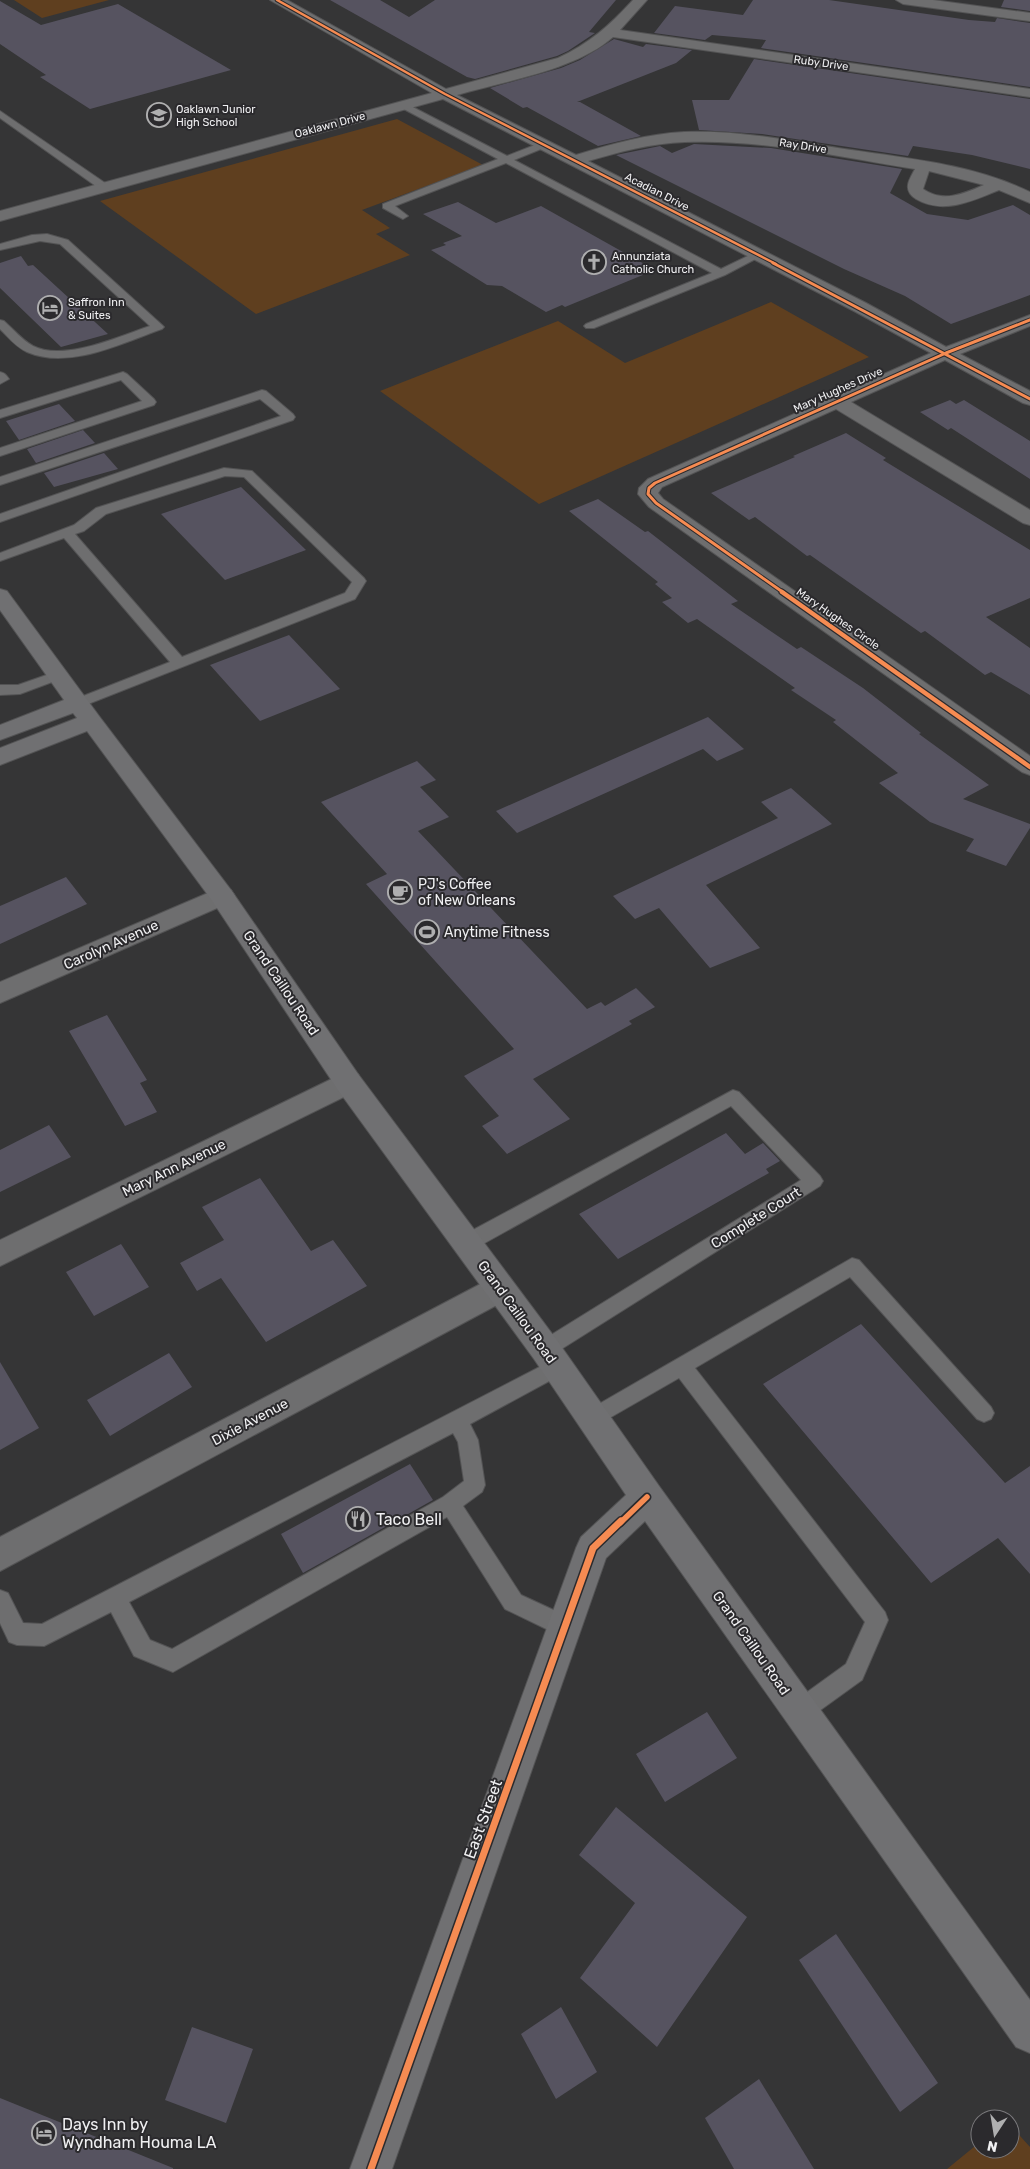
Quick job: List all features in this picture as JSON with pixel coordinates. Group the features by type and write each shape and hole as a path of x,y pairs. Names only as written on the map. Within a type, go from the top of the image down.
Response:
{"main road":[{"name":"Grand Caillou Road","path":"3,606 58,675 222,896 348,1082 551,1358 648,1498 1030,2033"},
{"path":"0,733 85,712"},
{"path":"0,757 85,712"},
{"name":"East Street","path":"371,2169 593,1548 648,1498"}],"street":[{"name":"Acadian Drive","path":"277,0 444,94 758,255 1030,399"},
{"name":"Oaklawn Drive","path":"0,216 563,61 592,48 612,33 640,0"},
{"path":"903,0 1030,17"},
{"name":"Ruby Drive","path":"612,33 1030,93"},
{"name":"Ray Drive","path":"573,161 618,147 651,140 714,136 764,139 970,174 1030,198"},
{"path":"925,165 914,187 915,191 925,199 949,201 960,199 999,184"},
{"name":"Mary Hughes Drive","path":"656,483 946,353 1030,320"},
{"path":"837,402 1030,519"},
{"name":"Mary Hughes Circle","path":"656,483 649,488 648,494 656,503 1030,767"},
{"name":"Carolyn Avenue","path":"0,993 222,896"},
{"name":"Mary Ann Avenue","path":"0,1254 348,1082"},
{"name":"Dixie Avenue","path":"0,1554 499,1289"}],"lane":[{"path":"403,105 721,273"},
{"path":"0,114 104,187"},
{"path":"403,216 387,206 543,145"},
{"path":"0,247 39,236 53,237 64,242 158,327 68,355 51,355 30,350 0,323"},
{"path":"590,326 721,273 758,255"},
{"path":"0,375 3,379 0,380"},
{"path":"0,414 123,376 150,402 0,452"},
{"path":"0,481 262,394 289,417 0,518"},
{"path":"0,557 79,528 101,511 224,472 248,474 358,581 350,596 179,663 85,712"},
{"path":"67,532 179,663"},
{"path":"1,692 20,689 58,675"},
{"name":"Complete Court","path":"467,1243 733,1097 814,1181 551,1358"},
{"path":"592,1418 852,1266 984,1413"},
{"path":"0,1600 17,1634 44,1635 457,1421 551,1358"},
{"path":"681,1365 876,1620 854,1672 800,1711"},
{"path":"115,1598 142,1648 173,1661 450,1504 475,1484 468,1440 457,1421"},
{"path":"450,1504 513,1602 565,1627"}],"shaded area":[{"path":"14,0 109,0 42,18"},
{"path":"397,119 483,165 362,210 390,228 376,234 410,255 256,314 100,201"},
{"path":"771,302 869,357 539,504 380,391 558,321 625,363"},
{"path":"1020,2136 1030,2147 1030,2169 947,2169 970,2150 970,2159 1020,2159"}],"building":[{"path":"330,0 380,0 409,17 435,0 616,0 589,32 595,33 568,51 557,56 475,79 467,77"},
{"path":"753,0 829,0 969,20 995,22 997,18 1030,23 1030,87 761,48 766,40 712,35 705,40 654,33 675,6 743,15"},
{"path":"1004,0 1030,0 1030,11 1001,7"},
{"path":"0,1 41,25 118,4 231,70 90,109 40,77 46,75 0,44"},
{"path":"614,39 643,47 646,44 692,50 676,63 577,102 641,136 598,146 527,107 523,108 490,88 561,68 580,60"},
{"path":"754,59 1030,99 1030,169 972,155 913,146 908,156 762,134 699,130 692,100 729,100"},
{"path":"694,144 771,148 902,169 890,193 927,214 968,220 1013,205 1030,215 1030,295 951,324 905,296 844,269 616,155 660,146 672,153"},
{"name":"Annunziata Catholic Church","path":"458,202 496,223 541,206 655,270 565,307 562,305 546,312 502,286 487,285 431,250 446,245 443,243 462,236 423,214"},
{"name":"Saffron Inn & Suites","path":"21,256 28,266 33,265 108,334 61,347 0,288 0,263"},
{"path":"950,400 956,404 964,400 1030,441 1030,479 951,428 948,430 920,412"},
{"path":"59,404 75,421 19,440 6,421"},
{"path":"83,430 95,443 36,463 27,449"},
{"path":"846,433 886,458 883,460 1030,550 1030,598 986,617 1030,648 1030,695 991,672 985,675 925,631 921,633 810,555 807,556 755,517 749,520 711,493"},
{"path":"104,453 118,469 54,487 44,473"},
{"path":"241,487 306,550 225,580 161,514"},
{"path":"598,499 645,532 648,531 738,601 731,604 797,649 801,647 863,688 921,733 919,734 989,785 963,799 1030,824 1030,828 1006,866 966,851 974,839 930,822 879,783 898,773 833,722 836,720 791,690 795,688 697,619 688,623 662,602 672,598 655,584 658,582 569,511"},
{"path":"289,635 340,689 260,721 210,665"},
{"path":"708,717 744,749 717,761 703,749 517,833 496,811"},
{"path":"417,761 436,780 420,787 449,817 418,831 587,1009 601,1002 605,1006 636,988 655,1007 629,1021 632,1024 533,1079 570,1119 507,1154 482,1126 499,1116 464,1076 514,1049 366,884 387,874 321,802"},
{"path":"791,788 832,824 706,885 760,948 710,968 659,908 635,919 613,896 778,818 761,802"},
{"path":"66,877 87,904 0,944 0,906"},
{"path":"107,1015 147,1080 140,1083 157,1112 125,1126 69,1031"},
{"path":"49,1125 71,1157 0,1192 0,1150"},
{"path":"726,1133 745,1154 763,1143 780,1161 766,1169 769,1173 618,1259 579,1214"},
{"path":"260,1178 311,1251 333,1240 367,1286 266,1342 221,1278 197,1291 180,1263 224,1240 202,1207"},
{"path":"121,1244 149,1287 94,1316 66,1272"},
{"path":"861,1324 1005,1483 1030,1466 1030,1574 998,1538 931,1583 763,1384"},
{"path":"169,1353 192,1387 110,1436 87,1400"},
{"path":"0,1362 39,1428 0,1450"},
{"name":"Taco Bell","path":"410,1464 433,1500 303,1573 281,1534"},
{"path":"707,1712 737,1758 665,1802 636,1754"},
{"path":"616,1807 747,1917 657,2047 580,1978 635,1903 579,1855"},
{"path":"836,1934 938,2083 900,2112 799,1960"},
{"path":"561,2007 597,2072 556,2099 521,2034"},
{"path":"192,2027 253,2049 226,2123 165,2100"},
{"path":"759,2079 814,2169 734,2169 705,2118"},
{"name":"Days Inn by Wyndham Houma LA","path":"0,2098 173,2168 173,2169 0,2169"}],"cycle path":[{"path":"277,0 445,94 860,307 1030,399"},
{"path":"1030,320 946,353 655,483 649,488 648,494 656,503 1030,767"},
{"path":"371,2169 593,1548 647,1497"}],"place":[{"name":"Oaklawn Junior High School","path":"159,115"},
{"name":"Annunziata Catholic Church","path":"594,262"},
{"name":"Saffron Inn & Suites","path":"50,308"},
{"name":"PJ's Coffee of New Orleans","path":"400,892"},
{"name":"Anytime Fitness","path":"427,932"},
{"name":"Taco Bell","path":"358,1519"},
{"name":"Days Inn by Wyndham Houma LA","path":"44,2133"}]}
